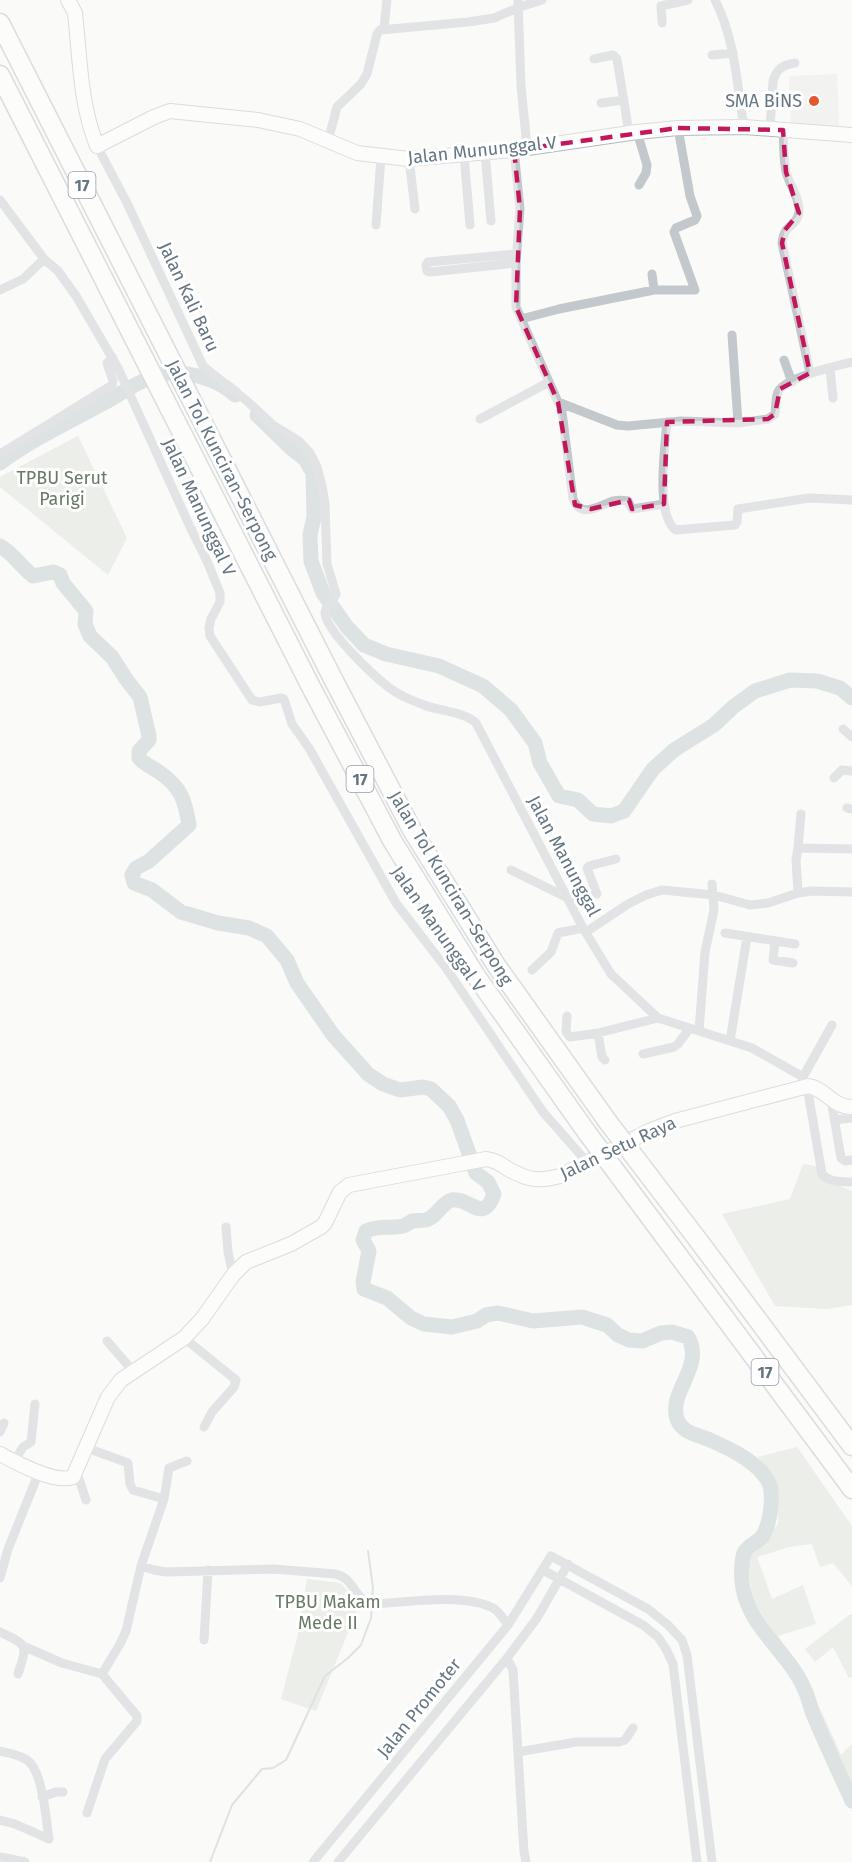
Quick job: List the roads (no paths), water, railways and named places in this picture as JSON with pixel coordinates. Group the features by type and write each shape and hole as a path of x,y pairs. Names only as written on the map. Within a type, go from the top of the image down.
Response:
{"highway":[{"name":"Jalan Tol Kunciran–Serpong","path":"0,23 412,830 496,965 608,1122 852,1446"},
{"name":"Jalan Tol Kunciran–Serpong","path":"0,75 310,685 393,842 476,976 588,1134 852,1489"}],"street":[{"path":"68,0 75,13 84,103 89,126 97,146"},
{"path":"384,28 387,0"},
{"path":"328,141 338,108 367,74 380,30 438,26 494,18 519,3 542,0"},
{"path":"662,23 661,6 688,0"},
{"path":"715,0 733,53 744,128"},
{"path":"519,3 522,86 516,307 554,397 561,404 617,425 667,422 738,423 772,417 780,389 810,373 852,362"},
{"path":"712,56 733,53"},
{"path":"594,59 616,56 633,132 647,165 646,173 639,185"},
{"path":"795,63 783,65 773,81 776,129 799,213 795,221 785,230 782,243 810,373"},
{"path":"601,103 624,100"},
{"name":"Jalan Mununggal V","path":"97,146 170,111 258,120 300,129 357,153 409,159 520,149 633,132 678,128 776,129 852,135"},
{"path":"521,319 654,290 695,290 674,232 676,228 695,220 697,216 690,196 678,128"},
{"name":"Jalan Kali Baru","path":"97,146 127,203 203,366 248,401 273,425 299,441 310,453 317,467 325,504 327,564 336,589 335,598 326,607"},
{"path":"485,152 490,221"},
{"path":"464,154 470,225"},
{"path":"376,225 381,156"},
{"path":"409,159 415,209"},
{"name":"Jalan Manunggal V","path":"0,200 44,259 58,271 76,296 118,368 220,593 220,602 209,628 214,644 252,700 260,702 284,699 292,724 309,748 396,903 446,968 543,1112 587,1162"},
{"path":"0,290 23,279 44,259"},
{"path":"516,259 430,272 427,271 426,265 428,262 516,259"},
{"path":"651,274 654,290"},
{"path":"732,335 738,423"},
{"path":"0,454 112,385 113,381 107,363 113,358"},
{"path":"784,360 792,382"},
{"path":"830,369 833,398"},
{"path":"480,419 549,382"},
{"path":"561,404 573,499 579,508 602,507 615,500 628,501 632,509 664,504"},
{"path":"667,422 664,504 671,527 681,531 735,525 738,509 809,498 852,500"},
{"name":"Jalan Manunggal","path":"326,607 326,617 341,641 387,687 427,706 468,718 476,723 585,930 611,974 658,1018 752,1048 805,1082"},
{"path":"843,729 852,737"},
{"path":"834,778 842,770 852,771"},
{"path":"798,893 796,860 801,814"},
{"path":"798,848 852,849"},
{"path":"511,870 569,898 597,894 587,870 588,867 616,860"},
{"path":"643,1054 674,1047 694,1030 705,952 714,910 712,884"},
{"path":"532,970 551,952 558,933 585,930 628,903 662,890 714,896 750,905 768,903 811,891 852,892"},
{"path":"725,933 795,944"},
{"path":"730,1041 747,936"},
{"path":"775,941 773,960 793,963"},
{"path":"567,1016 566,1032 569,1036 598,1033 658,1018"},
{"path":"832,1025 805,1082 823,1177 835,1181 852,1182"},
{"path":"598,1033 604,1060"},
{"path":"805,1082 841,1106 852,1107"},
{"name":"Jalan Setu Raya","path":"233,1275 253,1258 291,1244 317,1231 325,1223 340,1192 349,1185 486,1159 498,1162 521,1176 545,1180 560,1176 651,1130 805,1082"},
{"path":"831,1100 841,1158 844,1161 852,1160"},
{"path":"834,1120 852,1118"},
{"path":"0,1454 39,1472 66,1479 72,1478 108,1397 121,1380 184,1338 202,1319 233,1275 226,1227"},
{"path":"184,1338 236,1380 234,1387 212,1412 204,1427"},
{"path":"107,1341 133,1371"},
{"path":"14,1462 22,1447 32,1442 35,1404"},
{"path":"87,1448 128,1463 130,1486 133,1490 164,1499"},
{"path":"102,1674 126,1631 141,1566 164,1499 169,1468 187,1461"},
{"path":"0,1578 8,1549 39,1472"},
{"path":"76,1473 86,1500"},
{"name":"Jalan Promoter","path":"313,1862 508,1625 551,1556 648,1610 668,1624 682,1640 687,1655 712,1862"},
{"name":"Jalan Promoter","path":"338,1862 507,1658 537,1618 567,1564"},
{"path":"141,1566 166,1572 273,1569 343,1576 359,1597 373,1603 474,1601 495,1609 508,1625"},
{"path":"204,1640 208,1570"},
{"path":"541,1573 643,1625 658,1636 666,1649 673,1665 698,1862"},
{"path":"0,1632 18,1640 23,1646 25,1652 18,1674"},
{"path":"23,1646 62,1663 102,1674 138,1718 105,1759 87,1813"},
{"path":"507,1658 513,1670 526,1862"},
{"path":"518,1752 576,1742 619,1742 625,1740 633,1728"},
{"path":"0,1751 28,1761 39,1779 49,1839 0,1820"},
{"path":"42,1797 63,1792"},
{"path":"0,1857 25,1862"}],"waterway":[{"path":"0,463 38,438 136,384 162,374 196,376 213,381 235,395"},
{"path":"257,415 305,459 313,473 314,517 310,535 311,561 323,593 347,627 364,645 386,654 439,666 483,686 511,710 535,743 540,763 559,796 578,800 593,814 611,816 624,811 653,769 674,750 714,725 755,691 790,680 817,681 840,688 852,698"},
{"path":"0,546 33,576 53,572 60,575 63,583 86,611 85,624 90,636 112,657 140,697 149,740 139,751 139,758 172,783 184,801 189,825 149,861 136,868 132,875 134,883 152,890 181,912 218,923 249,928 267,936 287,960 297,983 333,1035 368,1074 383,1084 400,1090 423,1087 431,1089 449,1106 457,1120 476,1173 488,1182 494,1194 485,1208 476,1208 465,1202 452,1200 426,1220 366,1231 363,1240 369,1251 363,1282 364,1289 387,1298 411,1318 424,1324 452,1327 498,1313 533,1321 582,1317 607,1325 618,1335 629,1340 642,1341 661,1333 672,1332 688,1337 692,1348 692,1359 677,1399 677,1419 687,1431 742,1456 757,1467 768,1481 771,1494 769,1519 761,1538 749,1546 744,1553 743,1589 754,1616 789,1663 804,1688 813,1714 852,1801"},
{"path":"368,1551 373,1588 372,1601"},
{"path":"210,1862 232,1805 262,1769 273,1768 286,1760 325,1676 361,1645 371,1618 372,1606"}],"place":[{"name":"SMA BiNS","path":"814,101"}],"park label":[{"name":"TPBU Serut Parigi","path":"62,488"},
{"name":"TPBU Makam Mede II","path":"328,1612"}]}
